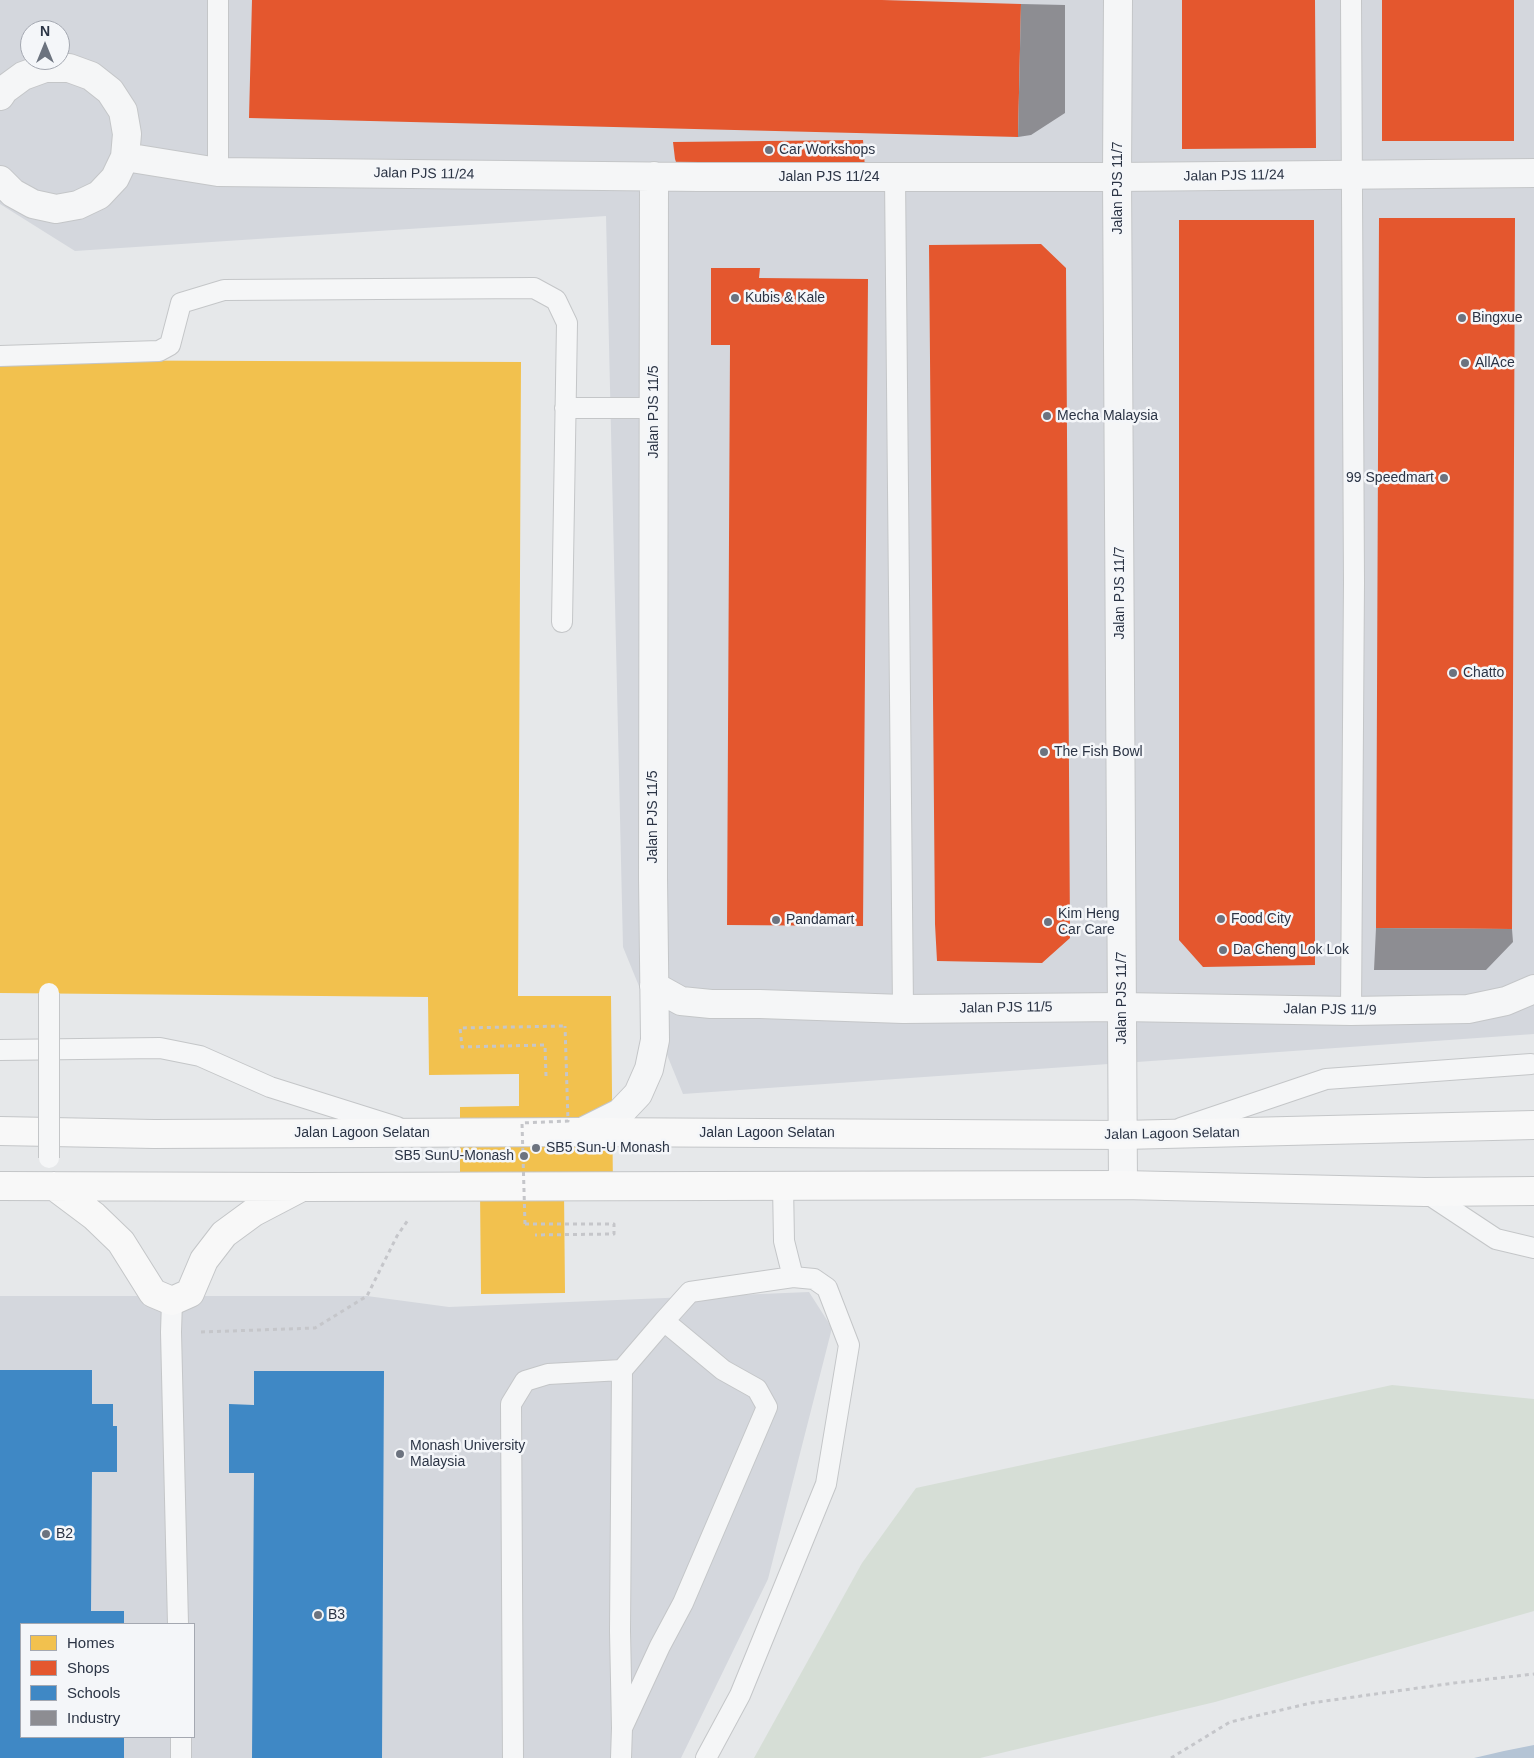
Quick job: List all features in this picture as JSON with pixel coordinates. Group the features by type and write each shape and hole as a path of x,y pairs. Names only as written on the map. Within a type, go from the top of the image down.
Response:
{"main road":[{"name":"Jalan Lagoon Selatan","path":"0,1131 154,1134 582,1132 1123,1135 1534,1125"},
{"path":"0,1186 1124,1185 1425,1192 1534,1191"},
{"path":"54,1186 94,1216 121,1242 153,1293 172,1301 190,1293 204,1260 224,1234 254,1212 302,1187"}],"street":[{"name":"Jalan PJS 11/7","path":"1118,0 1117,178 1124,1185"},
{"path":"0,96 4,90 23,76 45,68 69,68 91,76 110,91 122,111 128,134 125,157 115,178 99,194 78,205 56,209 33,204 13,193 0,180"},
{"name":"Jalan PJS 11/24","path":"125,157 218,172 1117,178 1534,174"},
{"name":"Jalan PJS 11/5","path":"654,176 654,986 681,1000 711,1004 903,1009 1122,1007"},
{"path":"582,1132 620,1113 638,1094 649,1070 655,1040 654,986"},
{"name":"Jalan PJS 11/9","path":"1122,1007 1351,1011 1468,1009 1506,1000 1534,989"}],"lane":[{"path":"218,0 218,172"},
{"path":"1351,0 1354,582 1351,1011"},
{"path":"895,177 903,1009"},
{"path":"0,356 159,351 170,345 181,302 224,290 534,288 556,300 567,323 562,622"},
{"path":"565,408 654,408"},
{"path":"49,993 49,1158"},
{"path":"0,1050 160,1048 200,1056 270,1086 413,1132"},
{"path":"1163,1134 1326,1079 1531,1064"},
{"path":"783,1185 784,1241 793,1278"},
{"path":"1425,1192 1496,1239 1534,1248"},
{"path":"621,1758 622,1370 690,1292 793,1278 814,1279 827,1288 849,1345 826,1484 740,1695 706,1758"},
{"path":"172,1301 171,1332 178,1623"},
{"path":"622,1728 682,1603 766,1408 757,1388 723,1370 664,1321"},
{"path":"513,1758 511,1404 525,1381 548,1374 622,1370"},
{"path":"181,1738 181,1758"}],"path":[{"path":"535,1235 614,1234 614,1224 525,1224 522,1122 568,1121 565,1026 460,1028 462,1048 544,1045 546,1076"},
{"path":"171,1332 314,1328 367,1296 397,1236 408,1220 416,1217"},
{"path":"1171,1758 1230,1722 1293,1707 1454,1683 1534,1674"}],"shaded area":[{"path":"0,0 1534,0 1534,1034 683,1094 623,947 606,216 75,251 0,204"},
{"name":"Monash University Malaysia","path":"809,1292 832,1328 768,1579 681,1758 0,1758 0,1296 367,1296 449,1307"},
{"path":"1392,1385 1534,1399 1534,1611 1215,1702 980,1758 754,1758 862,1563 916,1488"}],"water":[{"path":"1534,1745 1534,1758 1474,1758 1504,1751"}],"building: Homes":[{"path":"0,360 521,362 518,996 611,996 613,1191 564,1191 565,1293 481,1294 480,1190 460,1190 460,1107 519,1106 519,1074 429,1075 428,997 0,993"}],"building: Shops":[{"path":"252,0 882,0 1021,4 1018,137 249,118"},
{"path":"1182,0 1315,0 1316,148 1182,149"},
{"path":"1382,0 1514,0 1514,141 1382,141"},
{"name":"Car Workshops","path":"863,140 865,168 679,171 673,142"},
{"path":"1379,218 1515,218 1512,929 1376,928"},
{"path":"1179,220 1314,220 1315,965 1203,967 1179,940"},
{"path":"1041,244 1066,268 1070,938 1042,963 937,961 935,924 929,245"},
{"path":"711,268 760,268 759,278 868,279 863,926 727,925 730,345 711,345"}],"building: Schools":[{"name":"B2","path":"0,1370 92,1370 92,1404 113,1404 113,1426 117,1426 117,1472 92,1472 91,1611 124,1611 124,1623 20,1623 20,1738 124,1738 124,1758 0,1758"},
{"name":"B3","path":"254,1371 384,1371 382,1758 252,1758 254,1473 229,1473 229,1404 254,1405"}],"building: Industry":[{"path":"1021,4 1065,5 1065,113 1031,135 1018,137"},
{"path":"1376,928 1512,929 1513,942 1486,970 1374,970"}],"place":[{"name":"Car Workshops","path":"769,150"},
{"name":"Kubis & Kale","path":"735,298"},
{"name":"Bingxue","path":"1462,318"},
{"name":"AllAce","path":"1465,363"},
{"name":"Mecha Malaysia","path":"1047,416"},
{"name":"99 Speedmart","path":"1444,478"},
{"name":"Chatto","path":"1453,673"},
{"name":"The Fish Bowl","path":"1044,752"},
{"name":"Food City","path":"1221,919"},
{"name":"Pandamart","path":"776,920"},
{"name":"Kim Heng Car Care","path":"1048,922"},
{"name":"Da Cheng Lok Lok","path":"1223,950"},
{"name":"SB5 Sun-U Monash","path":"536,1148"},
{"name":"SB5 SunU-Monash","path":"524,1156"},
{"name":"Monash University Malaysia","path":"400,1454"},
{"name":"B2","path":"46,1534"},
{"name":"B3","path":"318,1615"}]}
